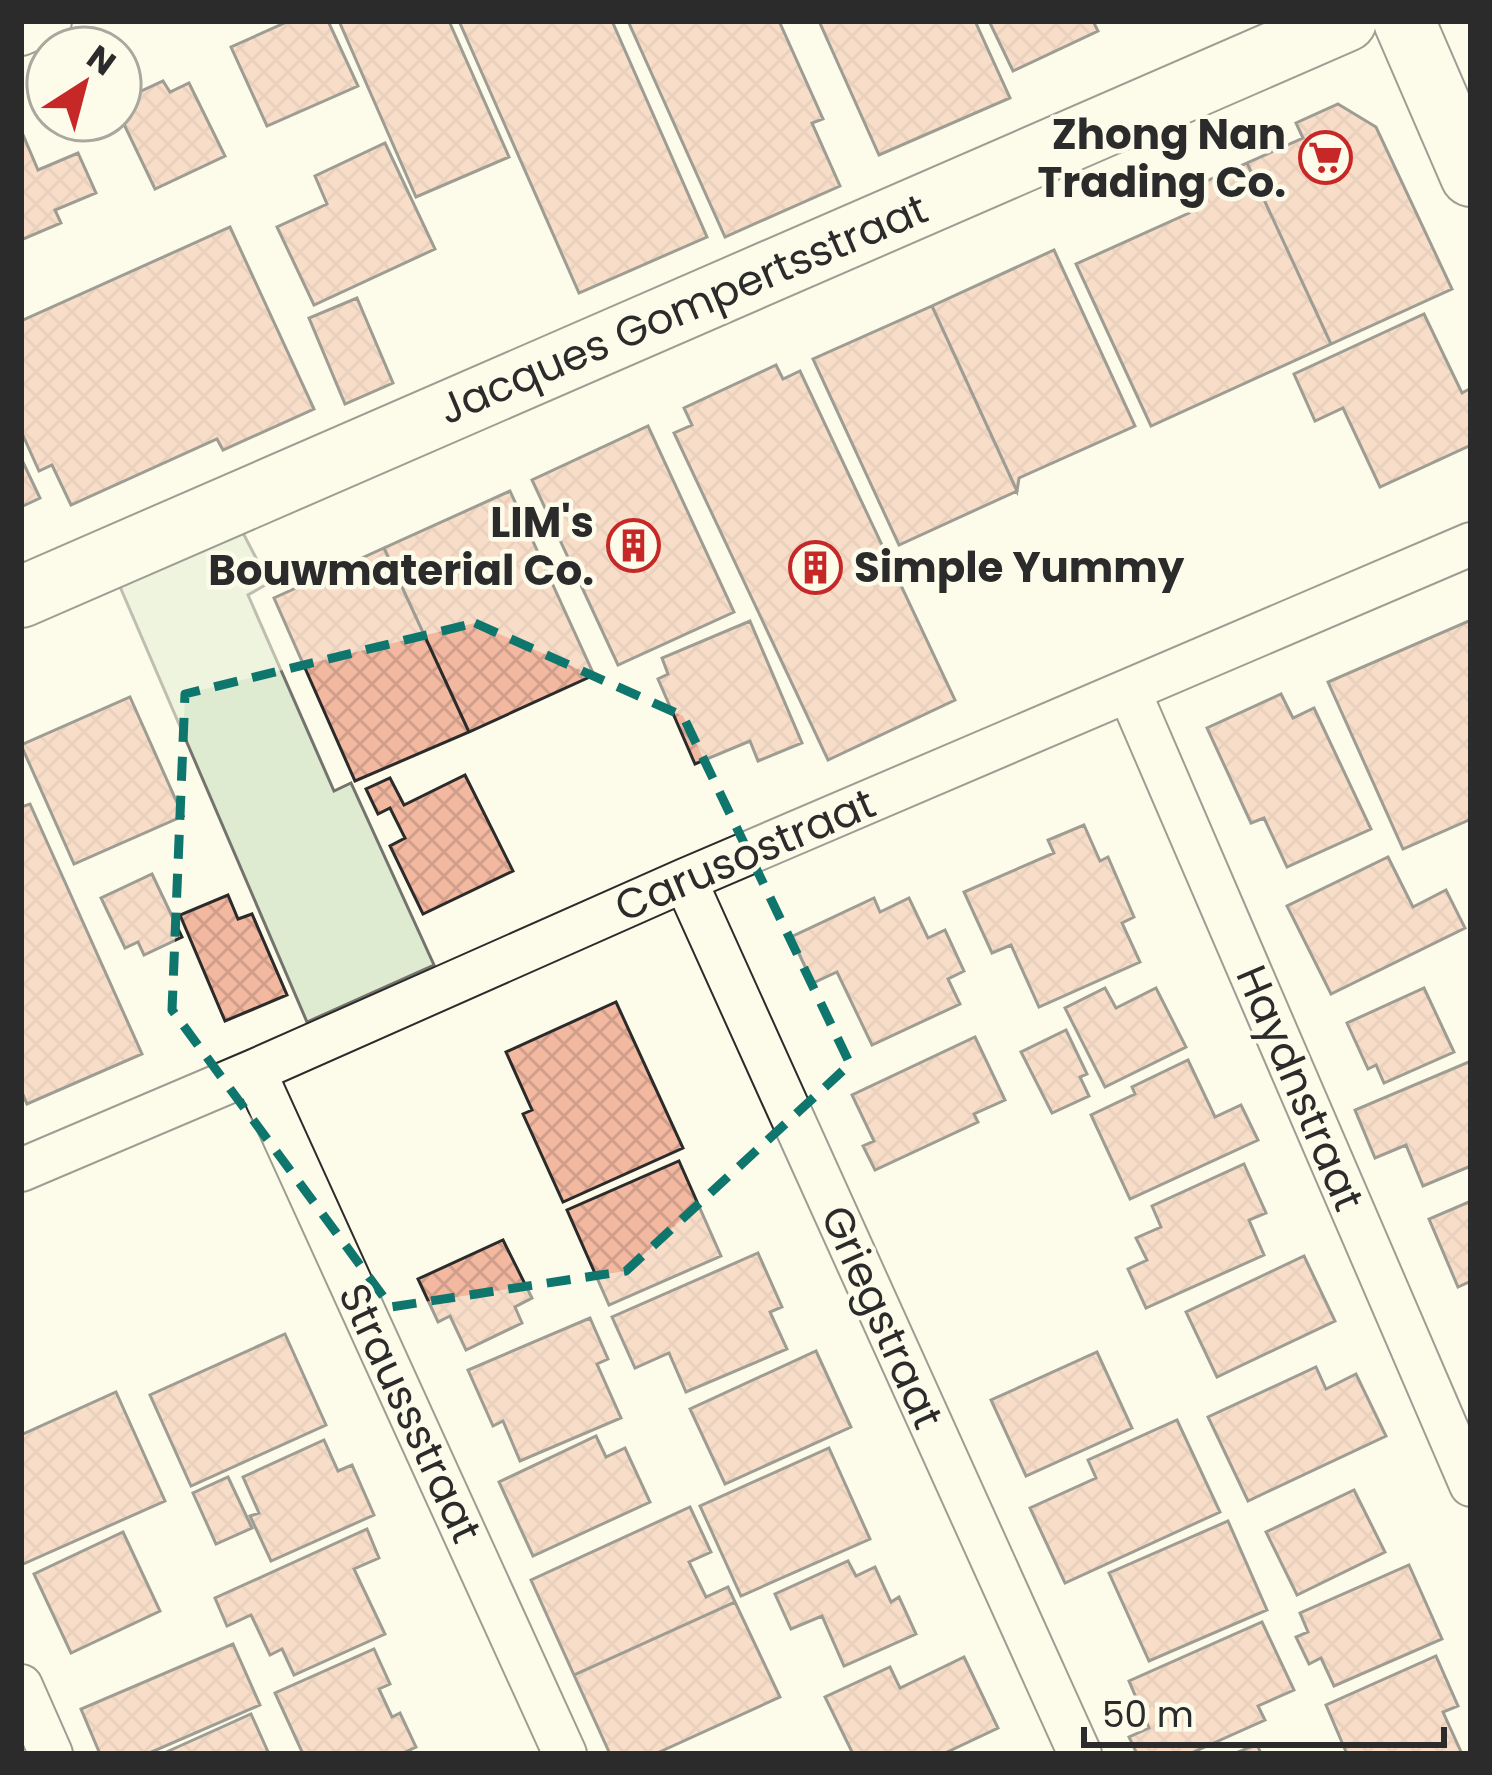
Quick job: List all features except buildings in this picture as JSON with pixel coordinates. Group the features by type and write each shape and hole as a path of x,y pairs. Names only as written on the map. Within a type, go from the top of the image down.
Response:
{"street":[{"path":"21,34 50,21"},
{"name":"Jacques Gompertsstraat","path":"21,597 1346,21"},
{"path":"1404,21 1471,176"},
{"name":"Carusostraat","path":"21,1170 1471,544"},
{"name":"Haydnstraat","path":"1129,691 1471,1485"},
{"name":"Griegstraat","path":"685,880 1080,1754"},
{"name":"Straussstraat","path":"254,1071 566,1754"},
{"path":"21,1685 52,1754"}],"highlighted area":[{"path":"475,623 683,716 850,1064 626,1271 391,1307 172,1010 185,694"}],"green space":[{"path":"241,529 269,583 248,595 334,791 351,783 434,965 307,1022 118,582"}],"place":[{"name":"Zhong Nan Trading Co.","path":"1325,158"},
{"name":"LIM's Bouwmaterial Co.","path":"633,546"},
{"name":"Simple Yummy","path":"815,567"}]}
